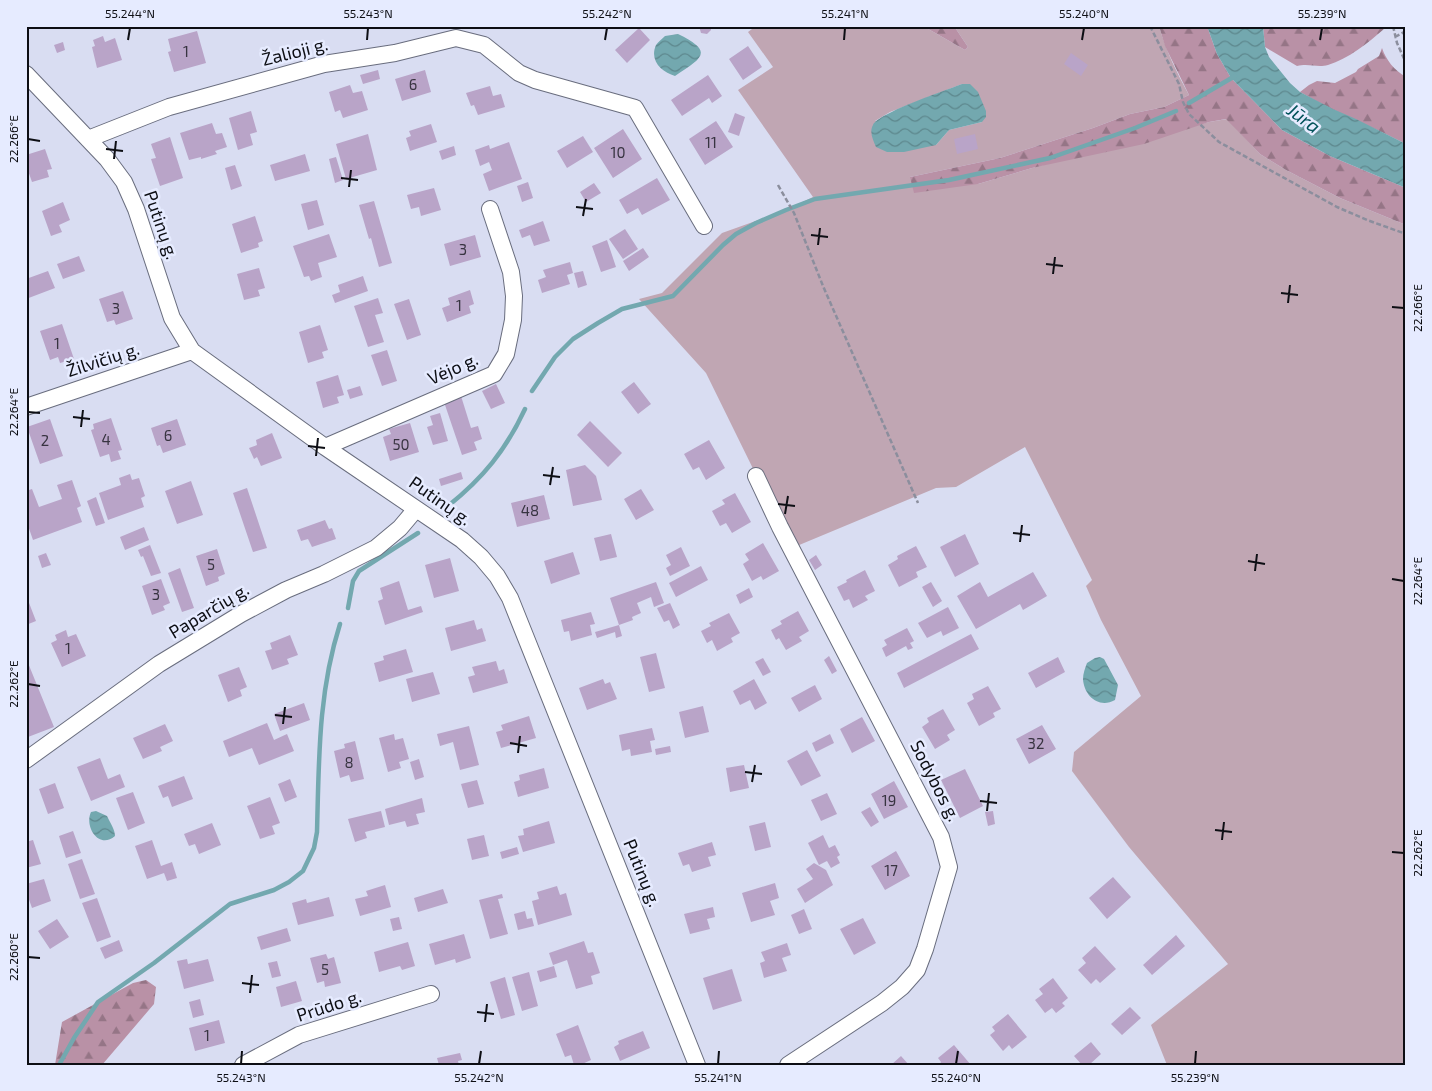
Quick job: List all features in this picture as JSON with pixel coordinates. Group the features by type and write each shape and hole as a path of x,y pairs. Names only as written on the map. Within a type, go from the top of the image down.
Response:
{"street":[{"name":"Žalioji g.","path":"88,139 169,107 287,74 324,64 395,53 456,38 484,44 519,72 535,80 635,108 704,226"},
{"name":"Putinų g.","path":"26,74 88,139 124,182 136,209 172,318 192,351 325,447 462,540 481,556 497,576 510,598 697,1065"},
{"name":"Vėjo g.","path":"325,447 494,374 506,354 513,320 514,296 511,272 490,208"},
{"name":"Žilvičių g.","path":"26,407 192,351"},
{"name":"Sodybos g.","path":"756,476 780,527 941,837 949,867 928,941 916,970 902,987 882,1003 788,1065"},
{"name":"Paparčių g.","path":"26,760 159,664 241,614 286,590 324,574 376,548 400,528 416,509"},
{"name":"Prūdo g.","path":"243,1065 299,1035 431,994"}],"path":[{"path":"1150,26 1179,84 1183,102 1189,114 1219,142 1337,207 1406,234"},
{"path":"1393,26 1395,37 1406,63"},
{"path":"1395,37 1406,31"},
{"path":"778,185 794,213 823,286 918,503"}],"shaded area":[{"path":"756,26 923,26 965,50 968,47 954,26 1159,26 1172,62 1189,95 1164,107 1130,114 1000,158 910,177 978,184 1032,168 1227,119 1260,154 1286,170 1340,198 1406,225 1406,1065 1167,1065 1151,1025 1228,964 1129,847 1072,771 1074,752 1141,696 1101,620 1086,586 1092,580 1025,447 956,487 936,488 792,548 706,373 639,299 662,293 722,233 786,210 813,197 738,90 773,67 748,32","holes":["962,84 982,122 949,130 936,145 875,121 890,112"]}],"green space":[{"path":"923,26 954,26 968,47 965,50"},
{"path":"1159,26 1207,26 1217,54 1231,78 1282,130 1330,156 1406,188 1406,225 1340,198 1286,170 1260,154 1226,119 1209,122 1144,144 1032,168 978,184 914,193 910,177 1000,158 1130,114 1164,107 1189,95 1165,46"},
{"path":"1263,26 1384,26 1384,29 1358,50 1343,59 1324,66 1297,66 1265,47"},
{"path":"1382,48 1391,64 1406,77 1406,144 1300,92 1317,81 1335,83 1356,72 1379,56"},
{"path":"146,980 156,987 154,1004 102,1065 55,1065 62,1022 133,983"}],"water":[{"name":"Jūra","path":"1207,26 1263,26 1265,47 1269,57 1290,83 1300,92 1406,144 1406,188 1330,156 1282,130 1231,78 1217,54"},
{"path":"678,34 697,46 701,55 698,60 675,76 661,69 654,56 654,51 656,45 665,36"},
{"path":"962,84 970,84 978,92 986,111 986,117 982,122 949,130 936,145 904,152 887,152 876,147 871,130 878,120 899,108"},
{"path":"1100,657 1104,659 1118,685 1115,700 1103,703 1098,702 1089,695 1083,679 1087,663"},
{"path":"96,811 107,816 113,828 115,836 109,840 99,839 91,830 89,818 91,812"}],"building":[{"path":"699,26 711,26 711,30 707,34 701,33"},
{"path":"639,28 650,40 627,63 615,50"},
{"path":"197,31 206,63 174,72 168,52 171,51 168,39"},
{"path":"103,36 105,42 115,38 122,60 97,68 92,47 95,46 93,40"},
{"path":"63,42 65,50 57,53 54,45"},
{"path":"748,46 762,67 743,80 729,59"},
{"path":"1071,53 1088,65 1081,76 1064,64"},
{"path":"378,70 380,79 363,84 360,75"},
{"path":"425,70 431,92 402,101 395,79"},
{"path":"708,75 722,96 712,103 709,98 682,116 671,100"},
{"path":"350,85 353,93 362,91 368,110 343,118 340,110 335,112 329,92"},
{"path":"490,86 493,96 501,94 505,107 478,115 474,105 471,106 466,93"},
{"path":"251,111 257,132 250,134 253,145 238,150 229,118"},
{"path":"735,113 745,117 739,136 728,132"},
{"path":"716,121 733,147 705,165 689,139"},
{"path":"212,123 216,134 222,133 227,147 215,151 217,154 201,159 201,157 189,160 180,133"},
{"path":"431,124 437,142 410,151 406,138 411,136 409,131"},
{"path":"623,129 642,159 613,178 594,148"},
{"path":"368,134 377,170 346,179 336,144"},
{"path":"975,134 978,149 957,154 954,139"},
{"path":"583,136 593,152 567,168 557,151"},
{"path":"170,137 183,178 160,186 151,159 156,158 151,144"},
{"path":"509,142 522,179 489,191 483,174 492,170 489,162 480,166 475,150 489,145 490,149"},
{"path":"454,146 456,155 442,160 439,151"},
{"path":"45,149 52,169 47,170 49,177 32,182 26,165 26,155"},
{"path":"305,154 310,171 275,181 270,165"},
{"path":"336,157 343,180 335,183 329,159"},
{"path":"235,165 242,186 231,190 225,168"},
{"path":"657,178 670,200 642,215 638,208 627,214 619,200"},
{"path":"528,182 533,198 522,202 517,186"},
{"path":"594,183 601,193 586,202 580,192"},
{"path":"434,188 441,210 421,216 419,207 411,209 407,195"},
{"path":"317,200 324,225 308,230 301,204"},
{"path":"374,201 392,263 379,267 359,205"},
{"path":"63,202 70,220 59,225 62,232 51,236 42,211"},
{"path":"255,216 263,241 258,243 259,247 241,253 232,224"},
{"path":"543,221 550,241 534,246 530,235 522,238 519,230"},
{"path":"625,229 638,249 623,259 609,239"},
{"path":"329,234 337,257 318,263 322,277 311,281 309,276 304,277 293,246"},
{"path":"475,235 481,257 450,266 444,244"},
{"path":"607,240 616,267 601,272 592,246"},
{"path":"643,248 649,257 629,271 623,261"},
{"path":"79,256 85,271 63,279 57,264"},
{"path":"570,262 573,273 567,275 570,284 542,293 538,280 546,277 543,270"},
{"path":"259,268 265,288 258,290 260,296 244,300 237,274"},
{"path":"48,271 55,288 26,299 26,279"},
{"path":"583,271 587,285 578,288 574,273"},
{"path":"363,276 368,291 335,303 332,295 340,292 338,285"},
{"path":"470,290 474,304 469,306 471,313 447,322 442,308 450,305 448,298"},
{"path":"123,291 133,319 116,325 114,320 107,322 99,299"},
{"path":"378,298 383,313 375,315 384,342 368,347 354,306"},
{"path":"409,299 421,335 407,340 394,304"},
{"path":"62,324 74,359 60,363 58,357 50,360 40,331"},
{"path":"320,325 328,350 322,352 324,358 308,363 299,332"},
{"path":"387,350 397,381 382,386 371,355"},
{"path":"338,375 344,395 337,397 339,403 323,408 316,382"},
{"path":"634,382 651,404 638,414 621,392"},
{"path":"496,384 505,403 491,409 482,391"},
{"path":"360,386 363,395 350,399 347,390"},
{"path":"461,396 471,428 478,426 482,439 474,442 477,450 462,455 444,402"},
{"path":"440,413 448,441 433,445 427,427 433,425 430,416"},
{"path":"111,418 122,450 118,451 121,459 111,462 109,454 100,457 91,430 94,429 93,424"},
{"path":"50,419 63,456 40,464 27,427"},
{"path":"177,419 186,445 163,453 160,445 157,446 151,428"},
{"path":"590,421 622,453 608,467 577,435"},
{"path":"410,423 419,452 390,461 383,437 391,434 389,429"},
{"path":"272,433 282,458 261,466 257,457 254,459 249,448 257,445 256,440"},
{"path":"709,440 725,468 706,480 699,467 693,470 684,454"},
{"path":"585,465 596,476 602,500 573,506 566,470"},
{"path":"461,472 463,479 441,486 439,479"},
{"path":"130,474 132,480 139,478 145,496 141,498 144,507 108,520 99,493 121,485 119,478"},
{"path":"72,480 81,506 77,508 82,522 33,540 26,520 26,491 32,489 39,507 62,499 57,485"},
{"path":"191,481 203,515 177,524 165,491"},
{"path":"247,488 267,548 253,552 233,493"},
{"path":"641,489 654,510 636,520 624,499"},
{"path":"735,493 751,522 732,533 726,523 720,526 712,511 725,504 722,500"},
{"path":"544,495 550,519 517,527 511,503"},
{"path":"96,497 105,523 96,526 87,501"},
{"path":"325,520 329,529 332,528 336,539 312,547 308,539 301,541 297,530"},
{"path":"144,527 149,540 125,550 120,537"},
{"path":"611,534 617,557 600,561 594,538"},
{"path":"965,534 979,564 955,577 940,547"},
{"path":"763,543 779,571 763,580 761,576 752,581 743,564 749,560 745,554"},
{"path":"150,545 161,573 151,576 143,556 141,557 138,550"},
{"path":"916,546 927,567 916,572 918,577 899,587 888,565 898,559 897,556"},
{"path":"681,547 690,566 670,576 666,568 671,565 666,555"},
{"path":"217,549 225,574 218,577 219,581 206,586 196,556"},
{"path":"573,552 580,574 551,584 544,561"},
{"path":"46,553 51,565 42,568 38,556"},
{"path":"816,555 822,565 815,570 809,560"},
{"path":"450,558 459,591 434,598 425,565"},
{"path":"701,566 708,580 676,597 669,583"},
{"path":"180,568 194,608 182,612 168,573"},
{"path":"865,570 875,591 865,596 868,600 853,608 849,599 844,601 837,587"},
{"path":"1033,572 1047,596 1023,610 1020,604 976,629 957,596 980,582 988,597"},
{"path":"161,579 170,603 163,606 165,610 152,615 142,586"},
{"path":"399,581 408,610 421,606 423,612 385,625 378,601 383,599 380,588"},
{"path":"656,582 664,603 654,607 651,597 637,603 641,613 632,617 633,620 619,625 610,598"},
{"path":"931,582 942,601 933,607 922,587"},
{"path":"749,588 753,597 740,604 736,595"},
{"path":"26,595 36,621 26,625"},
{"path":"670,603 680,625 673,629 669,620 664,622 657,608"},
{"path":"948,607 959,628 943,636 941,631 927,638 918,623"},
{"path":"798,611 809,631 799,637 802,641 786,650 779,638 776,640 771,630 782,624 780,621"},
{"path":"591,612 595,624 590,625 592,635 571,641 569,631 564,632 561,620"},
{"path":"729,613 740,633 731,638 733,642 717,651 712,640 707,643 701,631 711,626 709,623"},
{"path":"474,620 477,630 482,628 486,641 451,651 445,628"},
{"path":"619,625 622,636 616,638 615,632 597,638 595,632"},
{"path":"907,628 914,641 910,643 913,648 908,650 906,646 886,657 882,648 887,645 884,640"},
{"path":"66,630 68,637 76,634 86,656 62,667 51,643 57,640 55,635"},
{"path":"971,634 979,649 904,688 897,673"},
{"path":"290,635 298,655 287,659 289,664 272,670 265,651 272,649 270,643"},
{"path":"406,649 413,672 379,682 374,663 384,660 383,656"},
{"path":"656,653 665,688 649,692 640,657"},
{"path":"829,656 837,671 832,674 824,660"},
{"path":"1058,657 1065,672 1036,688 1028,673"},
{"path":"26,658 54,727 28,737 26,733"},
{"path":"763,658 771,672 763,676 755,662"},
{"path":"496,661 499,671 504,669 508,683 473,693 468,677 475,675 472,667"},
{"path":"239,667 247,687 240,690 242,696 228,702 218,675"},
{"path":"433,672 440,694 412,702 406,679"},
{"path":"603,679 605,684 610,682 617,699 587,710 579,688"},
{"path":"754,679 767,703 755,710 750,700 740,705 733,691"},
{"path":"815,685 822,699 799,712 791,698"},
{"path":"988,686 1001,709 993,713 995,717 979,726 967,703 974,699 972,694"},
{"path":"304,703 310,720 280,731 274,714"},
{"path":"703,706 709,732 685,738 679,712"},
{"path":"943,709 955,730 947,735 950,740 935,749 922,727 929,722 927,718"},
{"path":"529,716 536,738 501,748 496,732 503,730 501,725"},
{"path":"862,717 875,741 852,753 840,729"},
{"path":"267,723 274,740 287,734 294,751 259,765 252,748 229,757 223,741"},
{"path":"165,724 173,741 160,747 162,751 143,759 133,738"},
{"path":"1042,725 1056,749 1029,764 1016,739"},
{"path":"469,726 479,765 460,770 453,742 440,746 437,734"},
{"path":"652,728 655,740 650,741 652,752 631,756 630,749 622,751 619,735"},
{"path":"394,734 395,740 403,738 409,759 399,762 401,768 388,772 379,738"},
{"path":"830,734 834,743 816,752 812,743"},
{"path":"355,741 364,779 351,782 349,775 340,778 334,751 345,748 344,744"},
{"path":"670,746 671,752 656,755 655,749"},
{"path":"807,750 821,776 801,786 787,761"},
{"path":"100,758 108,779 120,774 125,787 91,801 77,767"},
{"path":"419,759 424,777 415,780 410,762"},
{"path":"744,765 749,788 730,792 726,768"},
{"path":"544,768 549,788 518,797 514,782 520,780 519,775"},
{"path":"965,769 983,806 960,818 941,780"},
{"path":"184,776 193,799 172,807 168,796 163,798 158,786"},
{"path":"290,779 297,797 285,802 278,784"},
{"path":"477,780 484,804 468,808 461,784"},
{"path":"894,781 908,807 884,819 871,794"},
{"path":"55,783 64,808 48,814 39,789"},
{"path":"133,792 145,823 128,830 116,798"},
{"path":"827,793 837,814 821,821 811,800"},
{"path":"270,797 280,823 272,826 275,834 260,839 247,806"},
{"path":"422,798 425,812 416,814 419,824 407,827 405,821 389,825 385,809"},
{"path":"870,807 879,822 871,827 861,812"},
{"path":"381,811 385,827 365,832 367,838 355,842 348,819"},
{"path":"993,811 995,824 988,826 985,812"},
{"path":"549,821 555,843 523,852 518,836 524,835 523,829"},
{"path":"765,822 771,847 755,851 749,826"},
{"path":"212,823 221,845 199,854 195,844 189,846 184,834"},
{"path":"73,831 81,853 66,858 59,836"},
{"path":"484,835 489,856 472,860 467,839"},
{"path":"823,835 829,848 835,845 840,855 837,857 840,863 831,868 827,861 819,865 808,843"},
{"path":"33,840 41,864 26,868 26,842"},
{"path":"152,840 161,866 172,862 177,878 167,881 164,873 147,879 135,846"},
{"path":"712,842 716,855 708,857 711,866 692,872 689,864 683,866 678,853"},
{"path":"517,847 519,854 502,859 500,852"},
{"path":"896,851 910,876 885,890 871,866"},
{"path":"82,859 95,894 80,899 68,864"},
{"path":"814,863 826,870 833,885 805,903 797,889 813,879 806,869"},
{"path":"1113,877 1131,897 1107,919 1089,898"},
{"path":"44,879 51,901 32,908 26,891 26,884"},
{"path":"775,883 779,898 770,901 775,915 751,922 742,893"},
{"path":"385,885 391,907 360,916 355,899 368,896 366,891"},
{"path":"557,886 560,895 566,893 572,915 538,925 532,901 539,899 537,892"},
{"path":"443,889 448,903 418,912 414,898"},
{"path":"502,894 503,898 498,899 508,934 490,939 479,900"},
{"path":"329,897 334,916 298,925 292,903 306,899 307,903"},
{"path":"97,898 111,937 97,942 82,903"},
{"path":"713,907 715,917 707,919 710,929 690,934 684,914"},
{"path":"804,909 812,929 799,934 791,915"},
{"path":"525,911 527,919 532,918 534,926 518,930 514,914"},
{"path":"399,917 402,929 393,931 390,919"},
{"path":"863,918 876,943 854,955 840,929"},
{"path":"57,919 69,937 50,949 38,931"},
{"path":"287,928 291,941 261,950 257,937"},
{"path":"464,934 471,958 456,963 455,959 435,965 429,944"},
{"path":"1176,935 1185,946 1152,975 1143,965"},
{"path":"119,940 123,951 105,959 100,948"},
{"path":"584,941 588,953 593,952 600,973 591,976 593,984 576,989 567,960 553,965 549,953"},
{"path":"408,942 415,966 402,970 400,966 379,972 374,952"},
{"path":"787,943 791,955 782,958 787,971 764,978 760,963 765,961 761,952"},
{"path":"1095,946 1116,969 1100,983 1096,979 1091,984 1078,970 1086,963 1082,958"},
{"path":"326,954 328,959 334,957 341,983 325,987 324,981 317,983 310,958"},
{"path":"187,959 188,964 208,959 214,981 184,989 177,961"},
{"path":"277,961 281,976 272,978 268,963"},
{"path":"554,966 557,977 540,982 537,971"},
{"path":"732,969 742,1001 713,1010 703,978"},
{"path":"529,972 538,1006 522,1011 512,977"},
{"path":"505,977 515,1015 501,1019 490,982"},
{"path":"1053,978 1068,998 1062,1003 1065,1006 1056,1013 1052,1008 1045,1013 1035,1000 1043,994 1039,989"},
{"path":"296,981 302,1001 281,1007 276,987"},
{"path":"200,999 204,1015 193,1018 189,1002"},
{"path":"1130,1007 1141,1018 1122,1035 1111,1024"},
{"path":"1008,1014 1027,1037 1012,1049 1009,1045 1003,1051 990,1035 995,1031 992,1027"},
{"path":"219,1020 225,1043 195,1051 189,1028"},
{"path":"578,1025 591,1060 580,1065 574,1065 571,1055 565,1057 556,1034"},
{"path":"643,1031 650,1048 620,1061 614,1047 619,1044 618,1041"},
{"path":"1091,1042 1101,1054 1089,1065 1082,1065 1074,1056"},
{"path":"954,1045 971,1065 939,1065 941,1062 938,1058"},
{"path":"460,1053 462,1060 458,1061 459,1065 439,1065 437,1058"},
{"path":"901,1056 909,1065 891,1065"}],"waterway":[{"path":"1189,103 1235,76"},
{"path":"532,391 555,357 573,339 622,309 673,296 723,245 736,234 756,223 815,199 949,180 1050,158 1135,128 1176,111"},
{"path":"448,506 483,474 510,438 525,409"},
{"path":"348,608 353,581 359,571 418,533"},
{"path":"59,1065 98,1002 154,963 230,904 274,890 289,882 303,871 314,848 317,832 321,727 327,675 340,624"}]}
